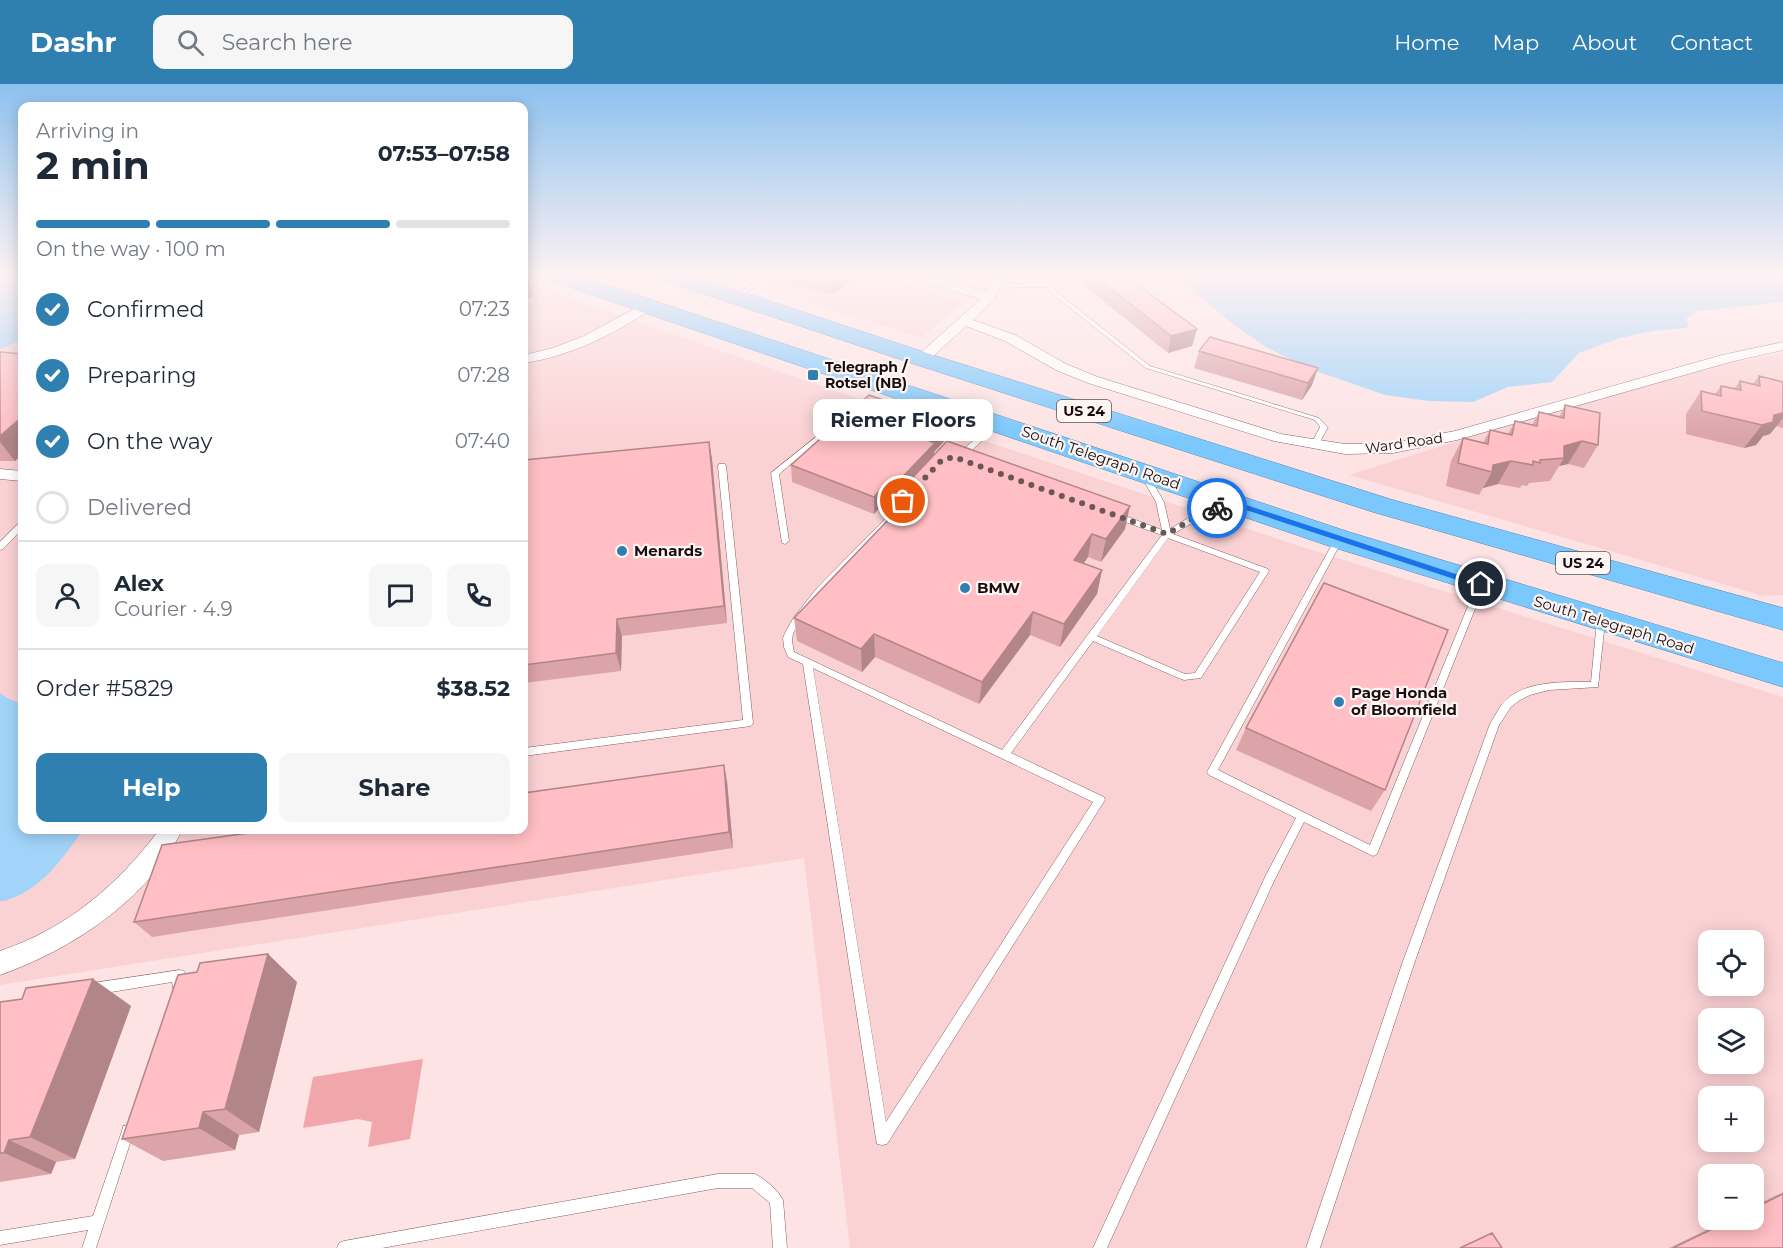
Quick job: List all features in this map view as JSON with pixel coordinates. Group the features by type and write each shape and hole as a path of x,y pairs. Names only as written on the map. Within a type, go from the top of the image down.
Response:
{"highway":[{"name":"South Telegraph Road","path":"718,330 878,387 1040,437 1339,539 1783,675"},
{"name":"US 24","path":"836,330 1394,509 1783,619"},
{"path":"1040,437 1062,437 1082,432 1092,427 1098,415"},
{"path":"1153,477 1176,461 1193,454 1220,455"}],"street":[{"path":"528,358 567,349 605,330"},
{"path":"922,359 954,330"},
{"name":"Ward Road","path":"989,330 1010,338 1056,365 1084,377 1279,438 1314,446 1362,450 1393,448 1427,442 1523,418 1727,358 1783,346"},
{"path":"0,474 18,476"},
{"path":"0,963 51,943 85,920 125,884 168,834"}],"lane":[{"path":"1103,330 1148,367 1317,419 1324,427 1314,446"},
{"path":"785,541 775,473 858,406"},
{"path":"966,461 954,457 966,454 997,423"},
{"path":"528,751 748,723 722,466"},
{"path":"1153,477 1167,534"},
{"path":"807,662 882,1139 1100,800 807,662 791,655 788,635 806,606 890,519 891,514 920,484"},
{"path":"1005,755 1167,534 1203,513 1234,504"},
{"path":"1092,637 1184,677 1194,678 1202,674 1265,571 1111,514"},
{"path":"0,547 18,529"},
{"path":"1339,539 1212,772 1373,851 1481,584"},
{"path":"1313,584 1324,588"},
{"path":"1313,1248 1408,964 1495,724 1508,704 1523,694 1544,688 1595,685 1601,621"},
{"path":"1446,636 1457,640"},
{"path":"1100,1248 1270,878 1302,816"},
{"path":"79,991 180,975 173,998"},
{"path":"90,1248 132,1121"},
{"path":"344,1248 718,1181 755,1181 776,1200 780,1248"},
{"path":"0,1238 98,1222"}],"shaded area":[{"path":"0,330 18,330 18,834 528,834 528,330 662,330 1299,546 1783,697 1783,1248 850,1248 804,858 0,985"},
{"path":"897,330 930,330 921,338"},
{"path":"1783,353 1783,595 1764,596 1349,475 1531,418 1728,363"},
{"path":"423,1059 410,1139 368,1147 372,1122 358,1119 303,1128 313,1077"}],"water":[{"path":"0,330 18,330 18,342 0,349"},
{"path":"1242,330 1660,330 1620,338 1579,353 1552,382 1508,387 1473,402 1429,401 1385,395 1310,369 1266,347"},
{"path":"0,693 18,702 18,834 80,834 50,873 40,882 17,896 0,901"}],"building":[{"path":"1164,330 1192,330 1171,336"},
{"path":"1210,337 1318,368 1308,383 1199,351"},
{"path":"0,352 18,354 18,420 0,436"},
{"path":"1759,376 1783,382 1783,413 1774,415 1773,422 1762,425 1702,411 1701,391 1721,396 1721,386 1741,390 1740,381 1760,386"},
{"path":"869,395 947,422 929,441 935,443 890,490 883,487 874,497 791,465"},
{"path":"1565,405 1600,413 1598,445 1582,441 1564,446 1564,458 1540,460 1540,463 1533,461 1533,465 1511,461 1493,465 1492,472 1458,463 1463,438 1488,444 1490,430 1512,435 1515,421 1537,426 1539,412 1564,418"},
{"name":"BMW","path":"947,441 1130,506 1106,539 1092,534 1074,560 1102,570 1064,624 1033,612 982,682 874,634 861,649 794,618 914,493 902,489"},
{"name":"Menards","path":"709,442 724,606 617,619 616,653 528,664 528,460"},
{"name":"Page Honda of Bloomfield","path":"1324,583 1448,630 1385,790 1246,728"},
{"path":"724,765 729,832 134,922 162,845 241,834 528,834 528,792"},
{"path":"268,954 225,1109 203,1112 199,1128 122,1139 178,975 197,972 200,963"},
{"path":"93,979 30,1137 9,1140 4,1153 0,1153 0,1002 22,999 26,988"},
{"path":"1783,1194 1783,1248 1673,1248 1710,1230 1764,1230 1764,1203"},
{"path":"1492,1233 1502,1248 1460,1248"}],"way so far":[{"path":"903,501 942,460 954,457 1167,534 1203,513 1217,508"}],"place":[{"name":"Telegraph / Rotsel (NB)","path":"813,375"},
{"name":"Riemer Floors","path":"903,501"},
{"name":"Menards","path":"622,551"},
{"name":"BMW","path":"965,588"},
{"name":"Page Honda of Bloomfield","path":"1339,702"}],"route":[{"path":"1217,508 1234,504 1481,584"}]}
